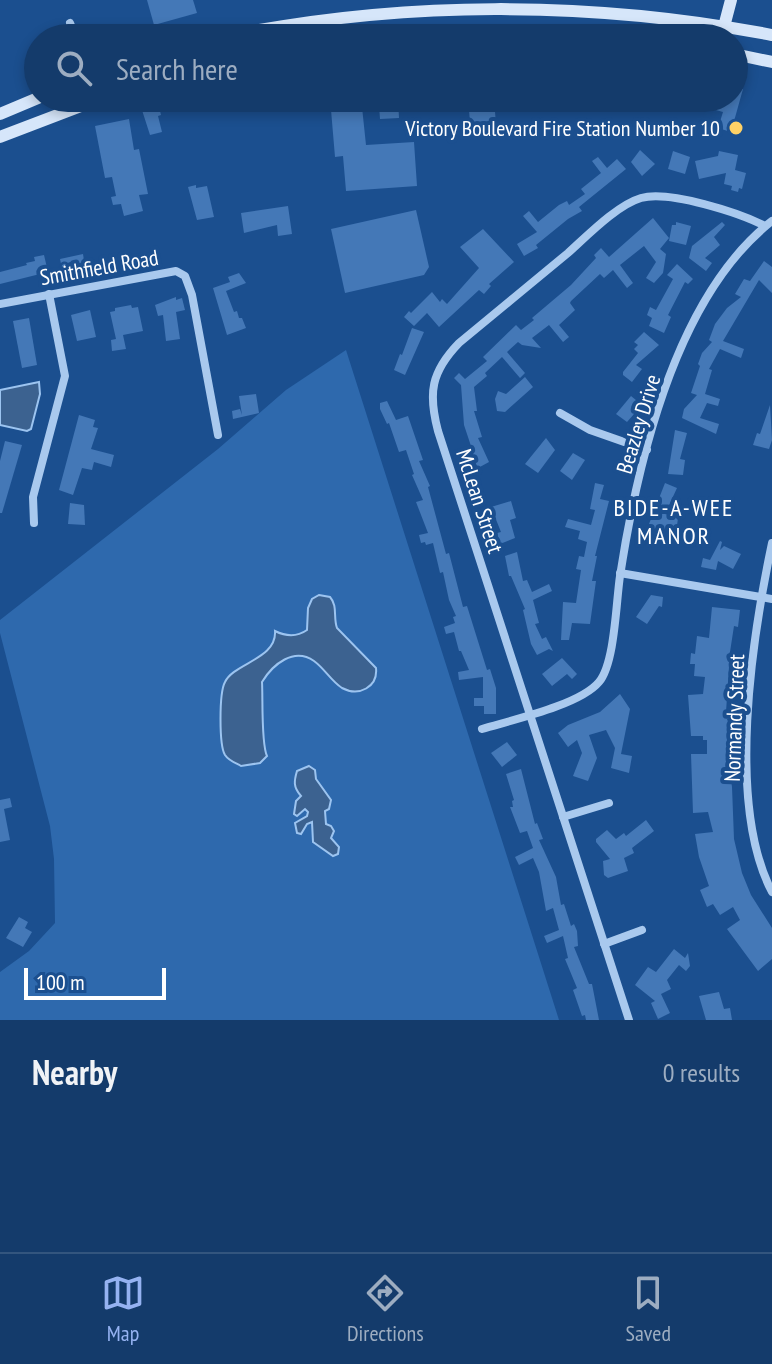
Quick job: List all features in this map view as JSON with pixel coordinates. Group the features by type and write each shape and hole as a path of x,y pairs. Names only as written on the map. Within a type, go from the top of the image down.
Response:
{"main road":[{"path":"288,24 455,6 588,7 726,24 731,0"},
{"path":"748,29 772,35"},
{"path":"748,57 772,62"},
{"path":"0,114 24,104"},
{"path":"0,137 65,112"}],"street":[{"name":"McLean Street","path":"629,1020 438,431 432,399 433,386 441,364 459,343 608,219 636,200 650,196 673,198 769,223"},
{"name":"Beazley Drive","path":"482,729 580,697 603,677 611,651 620,573 647,450 683,344 702,302 735,256 769,223"},
{"name":"Smithfield Road","path":"0,304 165,272 176,271 185,276 192,295 218,435"},
{"path":"34,523 33,497 65,376 49,294"},
{"path":"560,413 576,424 647,450"},
{"name":"Normandy Street","path":"771,890 753,836 747,764 752,674 767,598 772,543"},
{"path":"620,573 767,598"},
{"path":"563,817 609,803"},
{"path":"604,944 642,930"}],"shaded area":[{"path":"346,350 559,1020 0,1020 0,972 29,951 55,923 50,826 0,633 0,620 218,449 286,390"},
{"path":"39,382 40,394 31,429 27,431 0,425 0,390"},
{"path":"319,595 330,597 337,628 376,668 374,680 361,691 348,691 306,657 292,657 278,664 262,682 267,756 260,763 241,766 228,759 223,749 221,707 225,682 269,648 275,631 291,635 307,630 308,608 312,599"},
{"path":"309,766 315,770 316,779 331,800 329,809 325,811 326,824 334,831 331,838 339,847 338,854 333,856 313,842 312,822 301,834 297,833 295,823 307,816 308,812 305,809 297,816 294,814 296,801 301,796 295,787 295,778 297,771"}],"building":[{"path":"147,0 193,0 197,13 154,24"},
{"path":"143,112 160,112 158,116 162,132 150,135"},
{"path":"331,112 363,112 366,145 414,142 417,186 346,191 343,156 335,157"},
{"path":"379,112 399,112 399,118 380,119"},
{"path":"469,112 495,112 496,125 514,125 514,135 471,135"},
{"path":"723,112 737,112 731,132 718,128"},
{"path":"129,119 134,150 139,149 148,194 139,195 143,211 124,216 121,204 113,205 111,197 116,196 112,177 105,178 95,126"},
{"path":"640,150 655,164 642,176 631,162"},
{"path":"673,151 690,157 685,174 668,169"},
{"path":"719,151 738,155 735,170 746,173 742,189 739,188 738,192 724,184 726,173 699,179 695,161 718,156"},
{"path":"598,157 607,168 617,159 626,169 579,207 582,211 524,256 517,244 537,232 523,216 529,211 538,222 559,205 567,201 569,205 585,194 581,189 601,173 592,161"},
{"path":"196,185 196,188 207,186 214,217 197,220 188,187"},
{"path":"288,206 292,234 278,236 277,225 244,233 241,213"},
{"path":"416,210 429,267 424,275 345,293 331,229"},
{"path":"653,218 669,238 660,249 666,254 663,273 654,283 646,278 656,262 644,246 620,265 633,283 627,288 613,270 604,278 600,274 571,301 575,310 559,325 569,337 563,342 549,325 532,338 541,348 518,342 507,352 525,373 520,378 502,357 474,387 477,411 474,411 482,437 478,438 489,462 478,468 464,425 461,385 454,378 459,373 465,379 487,361 483,357 516,325 521,330 534,320 532,318 571,285 596,258 594,255 601,248 609,257"},
{"path":"676,222 691,226 686,245 669,241 672,225"},
{"path":"722,222 725,225 714,237 720,245 705,258 712,263 706,271 689,258 692,246"},
{"path":"483,229 514,262 489,284 491,286 484,294 479,290 439,327 427,313 414,326 404,317 409,311 411,313 432,292 440,302 442,299 447,304 479,268 460,247"},
{"path":"83,254 85,267 79,268 80,272 63,273 60,259"},
{"path":"44,255 48,272 0,284 0,272 27,265 35,261 34,257"},
{"path":"764,261 772,267 772,293 759,280 723,341 744,349 741,358 720,349 709,369 712,370 705,394 720,399 718,406 707,403 700,418 719,424 716,434 682,418 684,409 697,395 691,393 700,366 698,364 702,353 712,342 709,340 715,324 727,308 741,297 735,294 744,279 750,281"},
{"path":"677,264 693,279 688,284 685,282 668,315 671,317 664,333 649,326 652,318 647,315 650,307 656,310 673,279 667,275"},
{"path":"239,273 246,283 226,291 234,312 237,311 246,328 227,335 213,288 230,282 228,277"},
{"path":"176,297 176,300 182,298 185,310 176,312 180,339 166,341 163,315 158,316 155,305"},
{"path":"131,305 132,308 138,307 143,331 123,335 126,349 112,351 111,340 116,339 110,312"},
{"path":"90,310 96,337 77,341 71,315"},
{"path":"29,318 37,365 22,368 13,321"},
{"path":"412,328 424,332 405,375 394,370"},
{"path":"644,332 659,345 636,365 642,369 632,382 623,372 638,353 634,349 638,345 634,342"},
{"path":"525,377 533,387 505,412 497,411 495,399 498,391 506,394"},
{"path":"256,394 259,413 233,419 232,411 240,409 242,415 239,396"},
{"path":"631,396 642,405 627,422 616,414"},
{"path":"387,401 396,420 408,416 463,607 467,606 487,670 490,669 496,688 496,714 484,714 484,706 474,706 474,698 483,698 483,677 459,680 458,672 469,670 454,632 446,634 444,627 455,623 453,617 456,616 433,543 421,543 419,535 428,533 416,502 423,500 406,450 399,452 389,423 380,409 380,403"},
{"path":"770,405 772,440 769,449 753,445"},
{"path":"79,415 95,420 93,427 98,428 91,449 114,455 111,467 94,462 92,470 82,468 73,495 59,490"},
{"path":"675,430 687,433 680,459 685,460 683,475 668,474"},
{"path":"546,438 555,450 538,473 525,464"},
{"path":"5,441 22,445 0,513 0,461"},
{"path":"573,453 585,460 572,480 560,471"},
{"path":"595,483 604,485 600,499 609,501 595,556 592,581 596,581 590,624 572,623 569,640 561,640 563,602 576,603 581,570 576,569 579,556 584,557 587,542 578,539 580,531 565,527 568,519 591,525 595,510 590,509"},
{"path":"665,483 677,488 665,514 678,518 676,533 651,528 649,524"},
{"path":"511,501 516,518 510,520 515,538 500,544 497,533 501,532 491,507"},
{"path":"70,503 84,505 85,525 68,524"},
{"path":"720,541 720,550 724,546 741,554 733,569 718,561 716,570 701,567 703,558 710,560"},
{"path":"517,552 523,581 527,580 532,592 549,584 552,591 533,600 539,623 535,624 542,639 546,637 553,651 549,649 537,655 531,644 525,609 509,576 505,556"},
{"path":"651,595 663,597 662,607 659,606 647,624 636,617"},
{"path":"712,607 740,610 730,652 727,749 734,839 742,873 751,895 772,928 772,959 758,971 727,929 740,920 733,907 720,915 713,904 707,907 700,890 709,886 695,834 713,832 708,812 693,813 691,754 707,754 707,740 703,740 703,736 691,736 688,695 703,694 705,677 694,676 695,664 690,664 691,653 695,654 697,636 709,638"},
{"path":"562,658 577,674 572,679 567,674 552,686 542,674"},
{"path":"620,694 630,709 621,754 632,756 629,773 611,768 615,748 606,730 589,735 597,758 588,781 573,776 582,753 577,740 568,747 558,733 568,725 600,712"},
{"path":"507,742 517,755 502,767 491,753"},
{"path":"521,769 535,824 543,839 539,840 556,877 561,905 564,904 571,926 574,924 577,931 578,946 574,947 589,984 592,984 599,1020 586,1020 585,1015 582,1016 573,990 577,988 565,959 568,958 563,936 547,943 544,936 559,930 553,908 546,911 539,872 533,858 519,865 515,857 533,848 527,831 520,833 510,807 513,807 514,800 506,774"},
{"path":"10,798 12,807 4,809 10,840 0,842 0,800"},
{"path":"646,820 654,831 632,848 634,853 624,858 628,871 608,878 604,875 603,861 610,859 596,839 607,830 616,839 624,833 626,836"},
{"path":"19,917 28,922 25,928 32,932 23,947 6,938"},
{"path":"674,949 685,958 688,953 690,966 686,971 679,965 667,980 671,989 661,994 670,1013 658,1019 651,1003 655,1001 635,985 648,967 656,972"},
{"path":"719,992 724,1009 730,1008 732,1020 706,1020 699,996"}],"place":[{"name":"Victory Boulevard Fire Station Number 10","path":"736,128"}],"district":[{"name":"BIDE-A-WEE MANOR","path":"674,522"}]}
